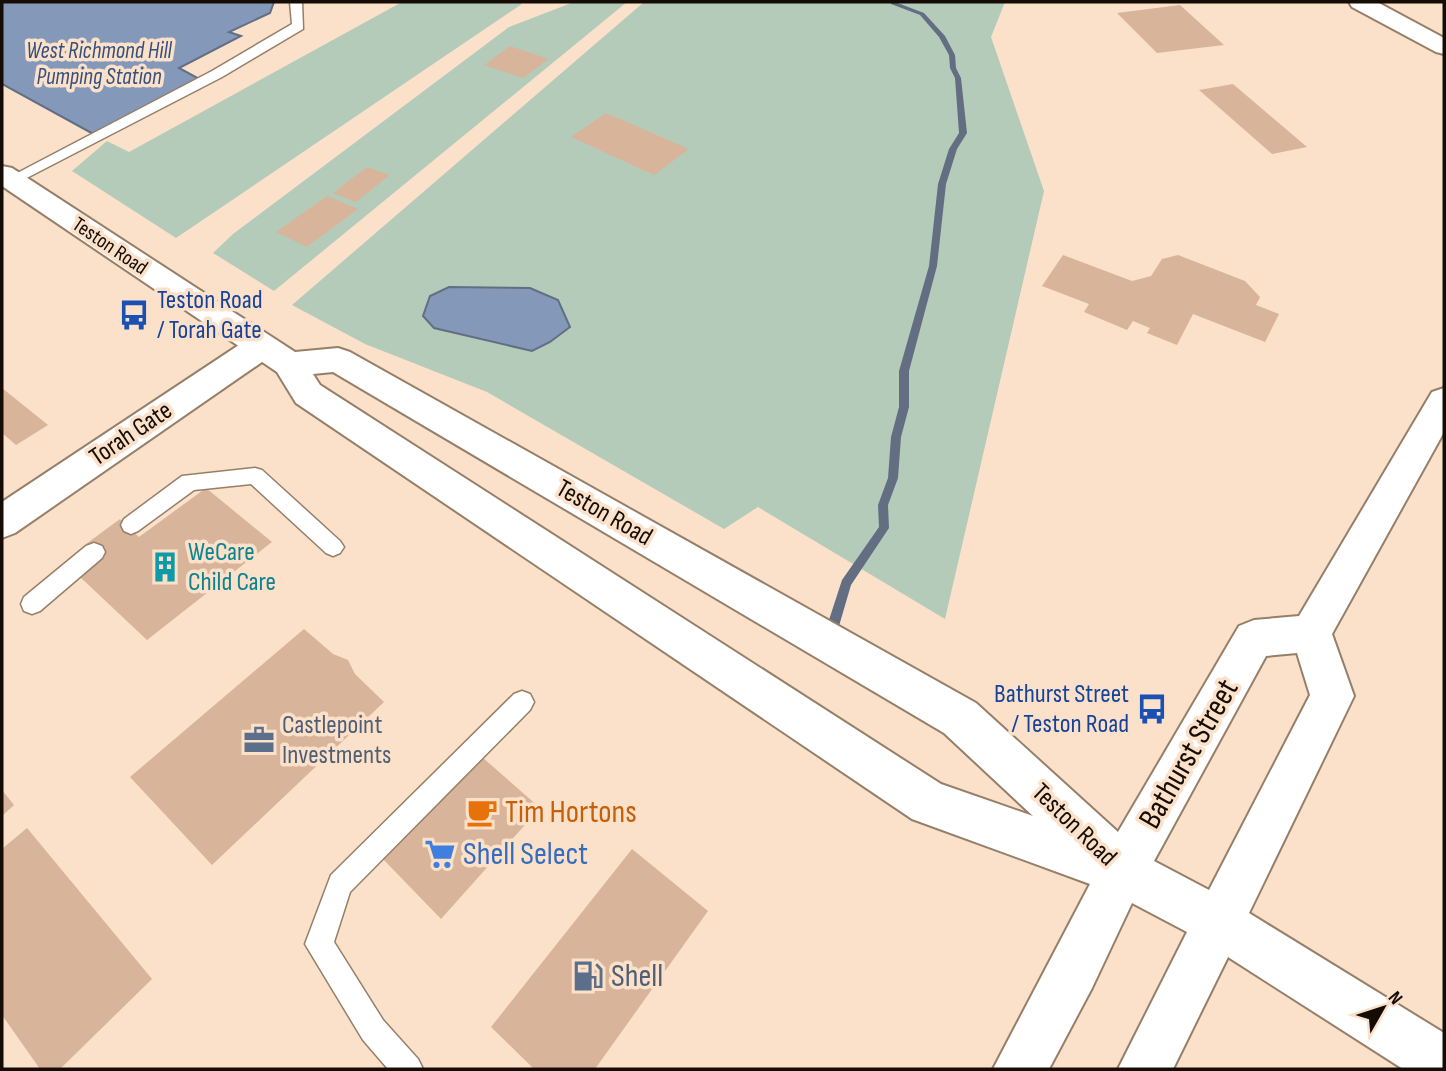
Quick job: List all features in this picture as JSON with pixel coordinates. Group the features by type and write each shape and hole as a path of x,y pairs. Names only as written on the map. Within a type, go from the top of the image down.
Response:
{"main road":[{"path":"1360,2 1444,47"},
{"name":"Teston Road","path":"7,177 275,356 309,394 928,803 1122,871"},
{"name":"Teston Road","path":"275,356 338,360 960,718 1074,822 1122,871"},
{"name":"Torah Gate","path":"2,522 275,356"},
{"path":"1145,1069 1332,696 1311,633 1444,401"},
{"name":"Bathurst Street","path":"1020,1069 1074,970 1122,871 1254,639 1311,633"},
{"path":"1122,871 1218,922 1444,1064"}],"lane":[{"path":"7,177 217,74 299,26 296,2"},
{"path":"131,524 189,482 255,476 333,547"},
{"path":"32,604 94,552"},
{"path":"408,1069 373,1030 319,944 340,884 522,702"}],"green space":[{"path":"402,2 522,4 176,238 72,171 107,141 129,152"},
{"path":"574,2 627,2 274,291 213,253 233,234 509,27"},
{"path":"644,2 1005,2 991,37 1044,191 945,619 758,507 724,529 487,392 365,344 292,305"}],"water":[{"name":"West Richmond Hill Pumping Station","path":"2,2 274,2 270,13 229,32 241,36 179,68 203,81 97,136 2,84"},
{"path":"449,287 530,288 558,300 570,327 532,351 434,328 423,316 430,296"}],"building":[{"path":"1180,5 1224,45 1157,53 1117,13"},
{"path":"510,46 549,59 523,78 484,65"},
{"path":"1233,84 1307,147 1272,154 1199,90"},
{"path":"606,113 689,149 654,175 571,137"},
{"path":"367,167 390,175 356,202 333,193"},
{"path":"327,196 358,209 307,247 276,232"},
{"path":"1063,255 1132,281 1151,276 1162,259 1178,255 1245,281 1260,297 1256,305 1279,314 1265,342 1193,314 1177,345 1147,333 1150,328 1133,321 1127,330 1084,312 1089,304 1042,286"},
{"path":"2,388 48,425 16,445 2,433"},
{"name":"WeCare Child Care","path":"206,488 272,542 147,640 79,576 103,558 86,544 120,519 139,537"},
{"name":"Castlepoint Investments","path":"304,629 333,654 348,660 355,674 384,702 212,865 130,777"},
{"path":"482,757 540,808 441,919 382,858"},
{"path":"2,790 14,805 2,816"},
{"path":"27,828 152,979 60,1069 40,1069 2,1015 2,849"},
{"path":"632,849 708,911 595,1069 534,1069 491,1027"}],"waterway":[{"path":"833,626 846,583 884,528 883,505 893,478 896,437 904,407 904,371 933,266 942,184 953,149 963,133 958,78 953,68 952,55 942,36 922,14 893,3"}],"place":[{"name":"Teston Road / Torah Gate","path":"134,315"},
{"name":"WeCare Child Care","path":"165,567"},
{"name":"Bathurst Street / Teston Road","path":"1152,709"},
{"name":"Castlepoint Investments","path":"259,740"},
{"name":"Tim Hortons","path":"482,812"},
{"name":"Shell Select","path":"440,854"},
{"name":"Shell","path":"588,976"}]}
